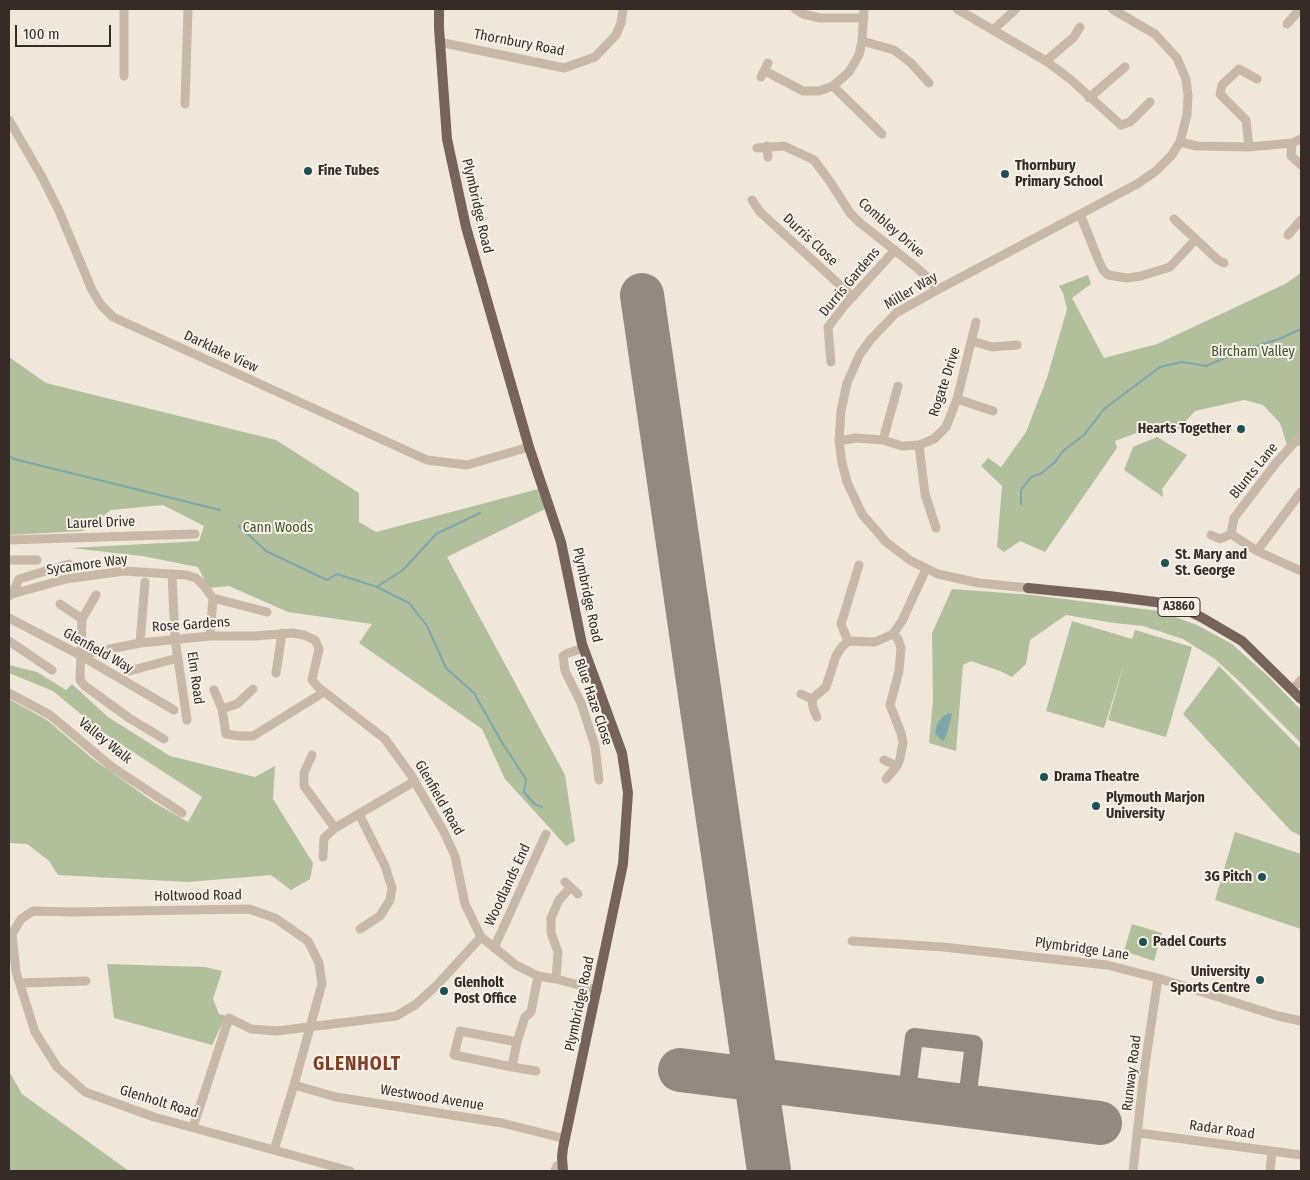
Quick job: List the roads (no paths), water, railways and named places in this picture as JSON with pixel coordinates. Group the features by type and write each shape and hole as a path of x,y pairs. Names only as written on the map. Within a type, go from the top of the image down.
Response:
{"main road":[{"name":"Plymbridge Road","path":"440,9 438,28 447,139 466,227 530,447 561,542 584,648 622,753 628,793 623,864 598,990 562,1158 558,1169"},
{"name":"Miller Way","path":"1028,588 1163,602 1177,606 1201,617 1242,641 1292,690"},
{"name":"A3860","path":"1292,690 1301,699"}],"street":[{"path":"124,9 124,76"},
{"path":"185,104 188,9"},
{"name":"Thornbury Road","path":"440,42 564,68 596,56 616,35 621,23 623,9"},
{"path":"765,70 803,91 819,91 833,86 842,80 859,55 864,13 820,18 803,14 795,9"},
{"path":"957,9 1046,60 1070,79 1121,126 1130,122 1150,102"},
{"path":"994,29 1016,9"},
{"name":"Miller Way","path":"1028,588 958,579 926,569 911,561 886,542 862,514 847,482 842,464 839,428 847,383 860,354 871,339 896,313 1137,184 1156,171 1171,156 1180,142 1187,115 1188,96 1186,79 1177,58 1156,34 1112,9"},
{"path":"1287,24 1300,9"},
{"path":"1046,60 1074,37 1080,27"},
{"path":"862,41 894,50 911,63 929,83"},
{"path":"1089,98 1125,67"},
{"path":"1249,147 1246,120 1220,94 1222,85 1239,69 1257,79"},
{"path":"833,86 882,134"},
{"name":"Darklake View","path":"9,120 59,211 92,290 101,305 113,317 427,460 468,465 530,447"},
{"path":"1180,142 1197,146 1249,147 1292,142 1301,139"},
{"path":"1292,142 1291,156 1301,165"},
{"path":"767,146 768,157"},
{"name":"Combley Drive","path":"756,148 784,146 814,160 850,213 927,277 937,290"},
{"name":"Durris Close","path":"757,202 760,212 853,297"},
{"path":"1080,214 1103,270 1108,275 1127,278 1141,276 1170,266 1196,239"},
{"path":"1174,219 1218,260 1224,263"},
{"path":"1288,235 1301,220"},
{"name":"Durris Gardens","path":"831,362 828,327 845,305 895,250"},
{"name":"Rogate Drive","path":"919,445 934,439 946,427 957,399 976,322"},
{"path":"972,341 992,347 1017,346"},
{"path":"883,440 898,386"},
{"path":"957,399 993,411"},
{"name":"Blunts Lane","path":"1231,530 1234,518 1264,478 1301,435"},
{"path":"839,441 856,438 883,440 902,446 919,445 925,494 936,528"},
{"path":"1256,551 1301,492"},
{"path":"1211,535 1220,539 1231,530 1256,551 1301,571"},
{"name":"Laurel Drive","path":"9,540 195,534"},
{"path":"9,560 37,560"},
{"path":"10,595 19,579 68,564"},
{"path":"848,641 842,624 858,579 859,565"},
{"path":"848,641 875,642 892,634 902,621 926,569"},
{"name":"Sycamore Way","path":"10,595 66,579 124,571 186,574 196,578 203,584 213,598"},
{"name":"Elm Road","path":"172,574 175,639 187,720"},
{"path":"140,643 145,582"},
{"path":"96,595 82,619 80,680 85,686 129,718 164,739"},
{"path":"210,636 213,598 267,612"},
{"path":"60,604 82,619"},
{"name":"Glenfield Way","path":"9,618 80,654 174,710"},
{"path":"276,673 282,633"},
{"name":"Rose Gardens","path":"80,654 140,643 175,639 292,633 304,635 315,640 319,649 312,680 324,692"},
{"path":"886,779 897,766 903,742 890,705 899,670 901,648 898,639 892,634"},
{"path":"9,641 52,670"},
{"path":"812,699 826,687 836,656 848,641"},
{"name":"Blue Haze Close","path":"584,648 563,656 565,671 581,703 595,746 599,780"},
{"path":"129,671 178,658"},
{"path":"1292,690 1301,680"},
{"path":"222,709 237,704 253,689"},
{"path":"214,690 222,709 226,734 253,736 324,692"},
{"name":"Glenfield Road","path":"324,692 385,739 415,781 444,832 455,856 465,904 481,937 516,965 538,976 598,990"},
{"name":"Valley Walk","path":"9,693 50,714 112,767 182,813"},
{"path":"801,694 812,699"},
{"path":"812,699 817,717"},
{"path":"312,755 304,774 304,786 335,828"},
{"path":"884,760 897,766"},
{"path":"323,857 324,838 335,828 415,781"},
{"path":"359,814 385,866 392,888 390,900 380,916 360,929"},
{"name":"Woodlands End","path":"494,948 546,834"},
{"path":"556,979 558,952 551,933 551,918 567,885 578,894"},
{"name":"Holtwood Road","path":"21,983 16,972 12,934 20,919 33,911 249,909 275,918 308,941 319,963 322,984 311,1028 274,1150"},
{"path":"192,1127 229,1018 251,1029 278,1031 396,1016 415,1005 437,985 481,937"},
{"name":"Plymbridge Lane","path":"852,941 943,947 1091,962 1132,970 1278,1016 1301,1021"},
{"path":"512,1067 525,1017 531,1012 538,976"},
{"name":"Runway Road","path":"1133,1171 1139,1133 1144,1072 1158,978"},
{"path":"21,983 86,981"},
{"name":"Glenholt Road","path":"21,983 35,1032 57,1067 85,1092 154,1117 274,1150 322,1168 350,1171"},
{"path":"517,1042 460,1031 454,1055 536,1071"},
{"name":"Westwood Avenue","path":"294,1085 336,1097 502,1123 566,1140"},
{"name":"Radar Road","path":"1139,1133 1301,1155"},
{"path":"1270,1171 1272,1151"}],"water":[{"path":"949,713 952,714 947,734 943,741 935,734 937,724 942,717"}],"waterway":[{"path":"1021,504 1021,490 1031,477 1042,473 1055,462 1063,451 1084,435 1104,409 1160,367 1182,362 1206,366 1301,329"},
{"path":"9,456 14,459 220,510"},
{"path":"378,586 403,570 436,534 480,513"},
{"path":"239,526 266,551 327,580 337,574 377,587 409,603 427,626 446,668 474,693 501,741 526,779 524,792 534,804 542,807"}],"place":[{"name":"Fine Tubes","path":"308,171"},
{"name":"Thornbury Primary School","path":"1005,174"},
{"name":"Hearts Together","path":"1241,429"},
{"name":"St. Mary and St. George","path":"1165,563"},
{"name":"Drama Theatre","path":"1044,777"},
{"name":"Plymouth Marjon University","path":"1096,806"},
{"name":"3G Pitch","path":"1262,877"},
{"name":"Padel Courts","path":"1143,942"},
{"name":"University Sports Centre","path":"1260,980"},
{"name":"Glenholt Post Office","path":"444,991"}],"district":[{"name":"GLENHOLT","path":"357,1065"}],"park label":[{"name":"Bircham Valley","path":"1253,352"},
{"name":"Cann Woods","path":"278,528"}]}
